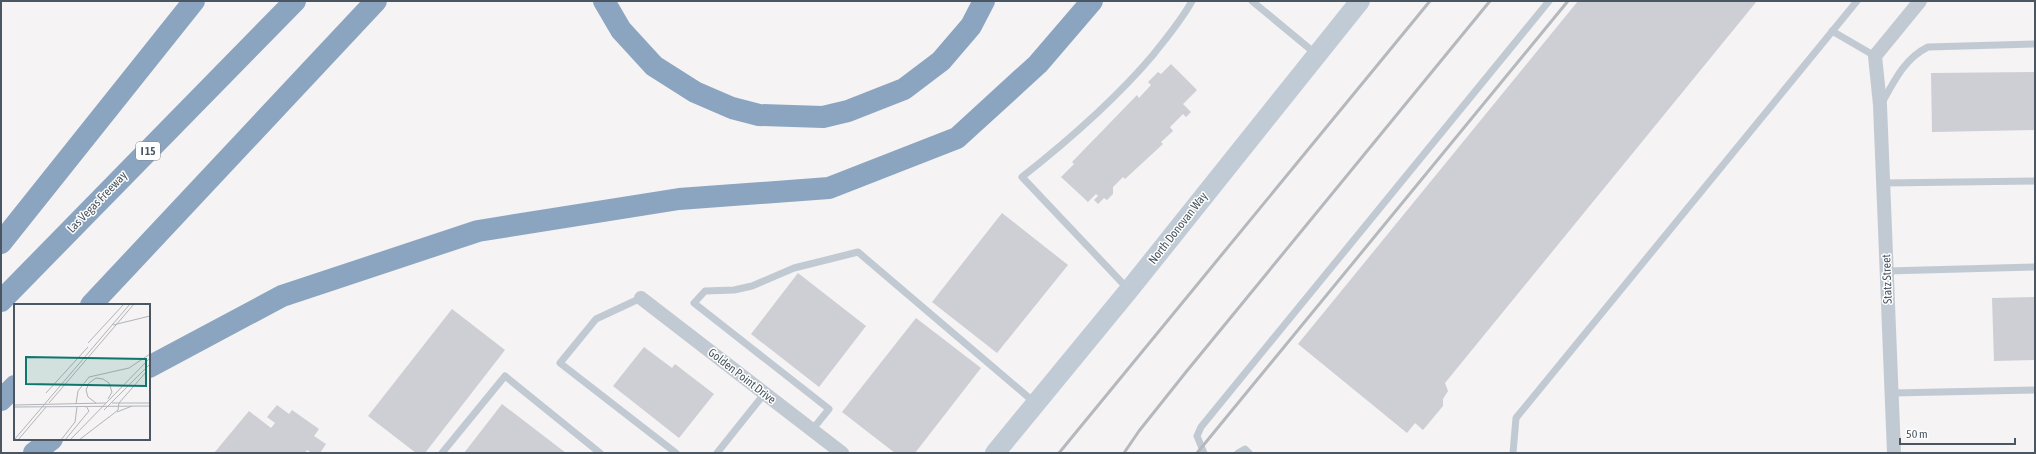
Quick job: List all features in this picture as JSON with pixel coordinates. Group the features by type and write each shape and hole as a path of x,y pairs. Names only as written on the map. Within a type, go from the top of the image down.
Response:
{"highway":[{"path":"1,243 194,1"},
{"name":"Las Vegas Freeway","path":"1,301 295,1"},
{"path":"92,304 376,1"},
{"path":"604,1 621,30 654,66 695,92 732,108 759,115 823,117 848,111 904,89 941,61 972,26 984,1"},
{"path":"150,367 282,296 478,231 679,199 829,188 958,138 1038,64 1092,1"},
{"path":"1,400 14,387"},
{"path":"34,453 51,440"}],"street":[{"name":"North Donovan Way","path":"995,453 1129,290 1316,54 1360,1"},
{"path":"1875,56 1920,1"},
{"name":"Statz Street","path":"1875,56 1880,105 1884,183 1894,453"},
{"name":"Golden Point Drive","path":"641,298 842,453"}],"lane":[{"path":"1129,290 1022,177 1072,138 1128,84 1181,21 1192,1"},
{"path":"1252,1 1316,54"},
{"path":"1204,453 1197,436 1201,427 1549,1"},
{"path":"1513,453 1516,418 1857,1"},
{"path":"1832,31 1875,56"},
{"path":"1880,105 1902,68 1916,53 1928,46 2035,44"},
{"path":"1884,183 2035,181"},
{"path":"812,430 829,409 694,303 705,291 734,290 752,286 794,268 858,252 1036,404"},
{"path":"1887,271 2035,267"},
{"path":"641,298 596,319 560,363 676,453"},
{"path":"442,453 505,376 600,453"},
{"path":"1892,393 2035,390"},
{"path":"716,453 764,393"},
{"path":"1238,453 1245,449 1249,453"}],"building":[{"path":"1578,1 1757,1 1445,383 1448,391 1443,399 1443,406 1423,430 1415,423 1407,433 1298,344"},
{"path":"1171,64 1197,90 1183,104 1191,112 1186,117 1183,114 1170,127 1173,131 1161,142 1163,144 1125,179 1123,177 1113,187 1113,194 1107,200 1104,198 1098,204 1094,200 1098,196 1096,194 1088,202 1061,177 1074,164 1072,162 1137,95 1139,98 1151,85 1148,82 1158,72 1161,74"},
{"path":"2035,72 2035,130 1932,132 1931,73"},
{"path":"1002,213 1068,265 997,353 932,302"},
{"path":"798,273 866,326 819,387 751,334"},
{"path":"2035,297 2035,360 1994,361 1992,298"},
{"path":"452,309 505,350 425,453 416,453 368,416"},
{"path":"916,318 981,368 915,453 895,453 842,412"},
{"path":"644,347 672,368 675,364 714,394 679,438 613,386"},
{"path":"502,404 566,453 464,453"},
{"path":"277,405 289,414 292,410 319,429 314,436 326,444 320,453 312,453 307,450 305,453 214,453 249,411 271,428 275,423 267,417"}],"railway":[{"path":"1059,453 1430,1"},
{"path":"1124,453 1139,431 1186,372 1490,1"},
{"path":"1197,453 1568,1"}]}
